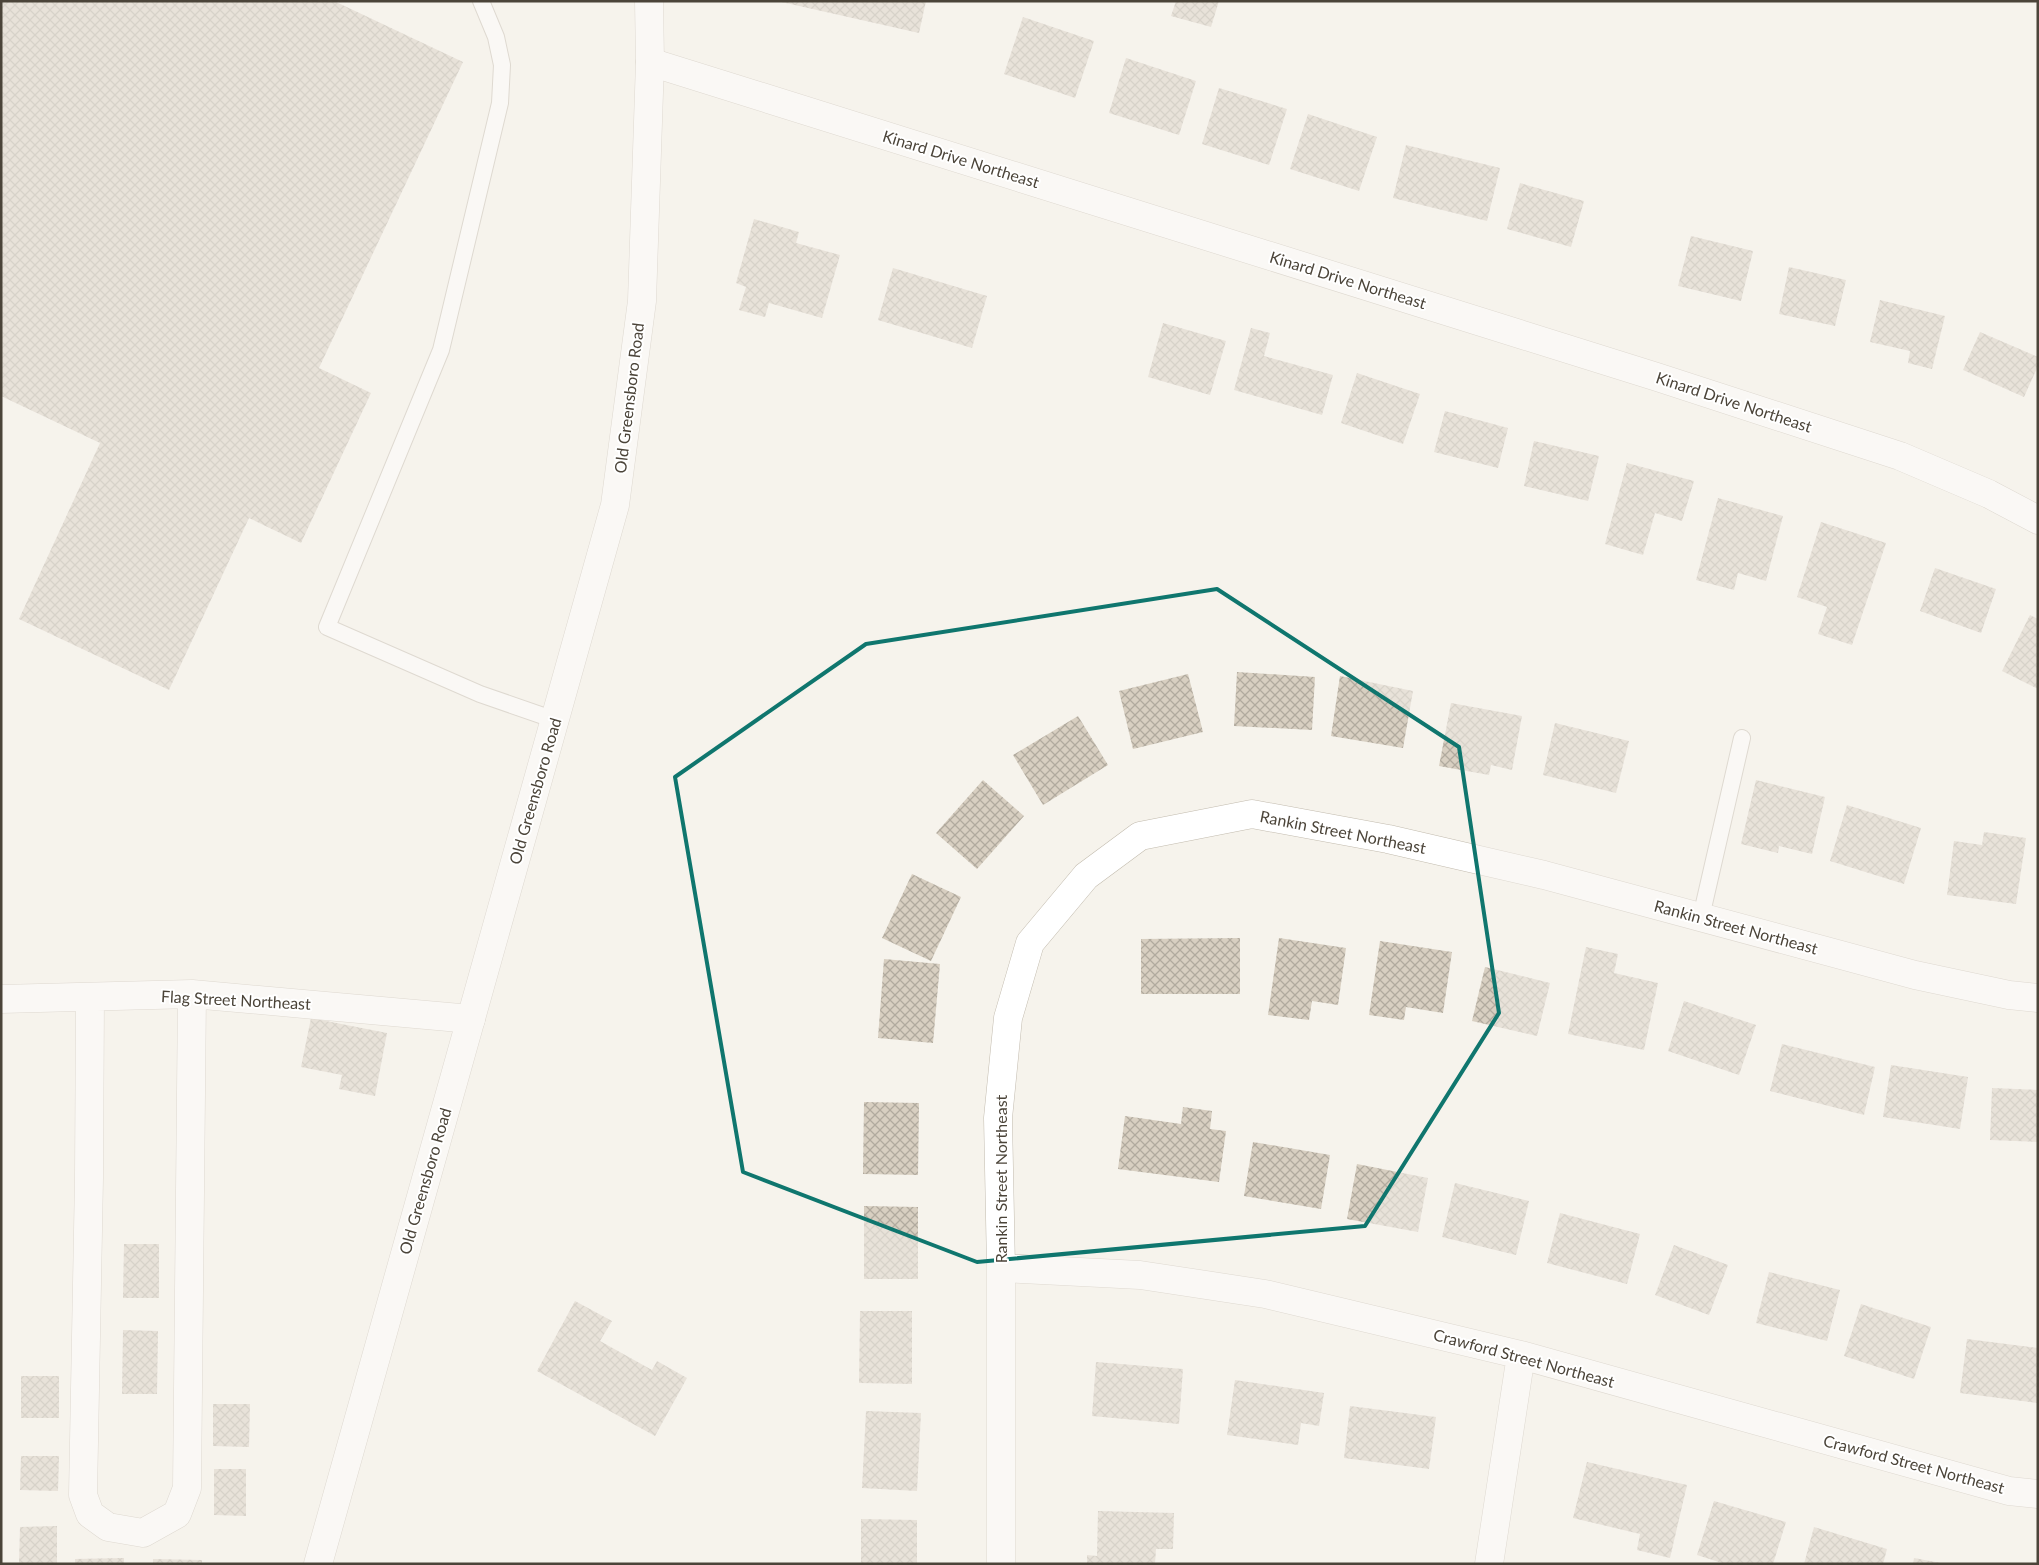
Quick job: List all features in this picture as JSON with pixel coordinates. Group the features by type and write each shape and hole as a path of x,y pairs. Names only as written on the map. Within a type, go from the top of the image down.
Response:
{"street":[{"name":"Old Greensboro Road","path":"318,1564 616,505 642,301 650,62 649,1"},
{"name":"Kinard Drive Northeast","path":"650,62 1657,377 1900,456 1989,494 2038,520"},
{"name":"Rankin Street Northeast","path":"1001,1564 1001,1268 998,1118 1008,1018 1030,943 1086,876 1140,836 1252,814 1388,839 1544,875 1915,975 2009,995 2038,998"},
{"name":"Flag Street Northeast","path":"1,999 192,994 471,1019"},
{"path":"90,997 89,1178 83,1495 90,1514 108,1527 143,1533 177,1514 188,1488 192,994"},
{"name":"Crawford Street Northeast","path":"1001,1268 1140,1274 1265,1294 1521,1355 2009,1491 2038,1494"},
{"path":"1489,1564 1521,1355"}],"lane":[{"path":"481,1 496,37 502,65 500,103 442,350 327,626 480,694 555,720"},
{"path":"1701,917 1742,738"}],"highlighted area":[{"path":"1217,589 1459,747 1499,1013 1365,1226 977,1262 743,1172 675,777 866,644"}],"building":[{"path":"1,1 334,1 463,62 319,368 371,393 301,543 249,518 169,690 19,619 100,443 1,396"},
{"path":"777,1 926,1 919,33"},
{"path":"1176,1 1219,1 1211,27 1171,16"},
{"path":"1023,17 1094,41 1075,98 1004,74"},
{"path":"1126,58 1196,81 1179,135 1109,113"},
{"path":"1219,88 1287,109 1269,165 1202,144"},
{"path":"1308,114 1377,137 1359,191 1290,169"},
{"path":"1406,145 1500,168 1487,221 1393,198"},
{"path":"1520,183 1584,201 1571,247 1507,229"},
{"path":"754,219 799,232 796,243 840,255 822,318 769,303 765,317 739,310 746,287 736,283"},
{"path":"1691,236 1753,251 1741,301 1678,286"},
{"path":"1789,267 1846,280 1835,326 1779,314"},
{"path":"893,268 987,296 972,348 878,320"},
{"path":"1880,300 1945,316 1932,369 1908,363 1910,351 1870,342"},
{"path":"1163,323 1226,341 1210,395 1148,377"},
{"path":"1251,328 1270,333 1264,356 1333,375 1322,415 1234,390"},
{"path":"1980,332 2038,357 2038,366 2024,397 1963,370"},
{"path":"1357,373 1420,394 1403,444 1341,423"},
{"path":"1445,411 1508,428 1498,468 1434,452"},
{"path":"1534,441 1599,456 1588,501 1524,486"},
{"path":"1627,463 1694,481 1682,521 1655,513 1643,555 1605,544"},
{"path":"1718,498 1783,516 1766,581 1738,573 1734,590 1696,580"},
{"path":"1821,522 1886,543 1852,645 1818,634 1827,607 1797,597"},
{"path":"1935,568 1996,589 1981,633 1920,611"},
{"path":"2030,615 2038,619 2038,689 2002,671"},
{"path":"1237,672 1315,677 1312,730 1234,726"},
{"path":"1188,674 1203,732 1133,749 1119,691"},
{"path":"1340,676 1413,691 1403,748 1331,736"},
{"path":"1451,703 1522,716 1512,770 1491,765 1489,775 1439,766"},
{"path":"1078,716 1108,765 1043,805 1013,755"},
{"path":"1555,723 1629,741 1616,793 1543,775"},
{"path":"983,780 1024,816 977,869 936,833"},
{"path":"1756,780 1825,797 1812,854 1779,846 1778,853 1741,844"},
{"path":"1847,805 1921,828 1904,884 1830,861"},
{"path":"1984,832 2026,838 2016,904 1947,895 1954,841 1982,845"},
{"path":"912,874 961,897 931,961 882,938"},
{"path":"1240,938 1240,994 1141,994 1141,939"},
{"path":"1279,938 1346,948 1338,1005 1312,1001 1309,1020 1268,1015"},
{"path":"1380,941 1452,952 1443,1013 1406,1007 1404,1020 1369,1015"},
{"path":"1586,947 1618,954 1614,973 1658,983 1644,1050 1568,1034"},
{"path":"884,959 940,964 933,1043 878,1038"},
{"path":"1485,967 1550,983 1537,1036 1472,1021"},
{"path":"1684,1001 1756,1025 1739,1075 1668,1051"},
{"path":"311,1018 387,1033 375,1096 339,1089 342,1075 301,1067"},
{"path":"1782,1044 1875,1067 1864,1115 1770,1091"},
{"path":"1891,1065 1968,1077 1960,1129 1883,1117"},
{"path":"1992,1088 2038,1090 2038,1142 1990,1140"},
{"path":"864,1102 919,1103 918,1175 863,1174"},
{"path":"1183,1107 1212,1111 1210,1129 1226,1131 1219,1182 1118,1169 1125,1116 1181,1124"},
{"path":"1253,1142 1330,1155 1321,1209 1244,1196"},
{"path":"1357,1164 1428,1178 1418,1232 1347,1219"},
{"path":"1455,1183 1529,1201 1516,1255 1442,1237"},
{"path":"864,1206 918,1207 918,1279 864,1279"},
{"path":"1560,1213 1640,1234 1627,1284 1547,1263"},
{"path":"124,1244 159,1244 159,1298 123,1298"},
{"path":"1674,1245 1728,1265 1709,1315 1655,1295"},
{"path":"1769,1272 1840,1290 1827,1341 1756,1323"},
{"path":"575,1301 612,1321 600,1341 652,1370 657,1361 687,1378 655,1436 537,1371"},
{"path":"1861,1304 1931,1327 1914,1379 1844,1356"},
{"path":"860,1311 912,1311 912,1384 859,1383"},
{"path":"123,1330 158,1331 157,1394 122,1394"},
{"path":"1967,1339 2038,1348 2037,1403 1960,1393"},
{"path":"1096,1362 1183,1369 1179,1424 1092,1416"},
{"path":"21,1376 59,1376 59,1418 21,1418"},
{"path":"1235,1380 1324,1393 1319,1426 1301,1423 1298,1445 1227,1435"},
{"path":"213,1404 250,1404 249,1447 213,1446"},
{"path":"1350,1406 1436,1417 1429,1469 1344,1458"},
{"path":"866,1411 921,1413 917,1491 862,1488"},
{"path":"21,1456 59,1456 58,1491 20,1490"},
{"path":"1587,1462 1687,1485 1670,1558 1637,1550 1640,1534 1573,1518"},
{"path":"214,1469 246,1469 246,1516 214,1515"},
{"path":"1714,1501 1786,1522 1773,1564 1725,1564 1697,1555"},
{"path":"1098,1511 1174,1513 1173,1549 1156,1549 1155,1564 1087,1564 1087,1555 1097,1556"},
{"path":"861,1519 917,1520 917,1564 861,1564"},
{"path":"57,1526 57,1564 19,1564 20,1527"},
{"path":"1814,1527 1887,1549 1883,1564 1804,1564"},
{"path":"124,1558 124,1564 75,1564 75,1559"},
{"path":"1914,1558 1941,1563 1941,1564 1913,1564"},
{"path":"153,1559 202,1560 202,1564 153,1564"}]}
